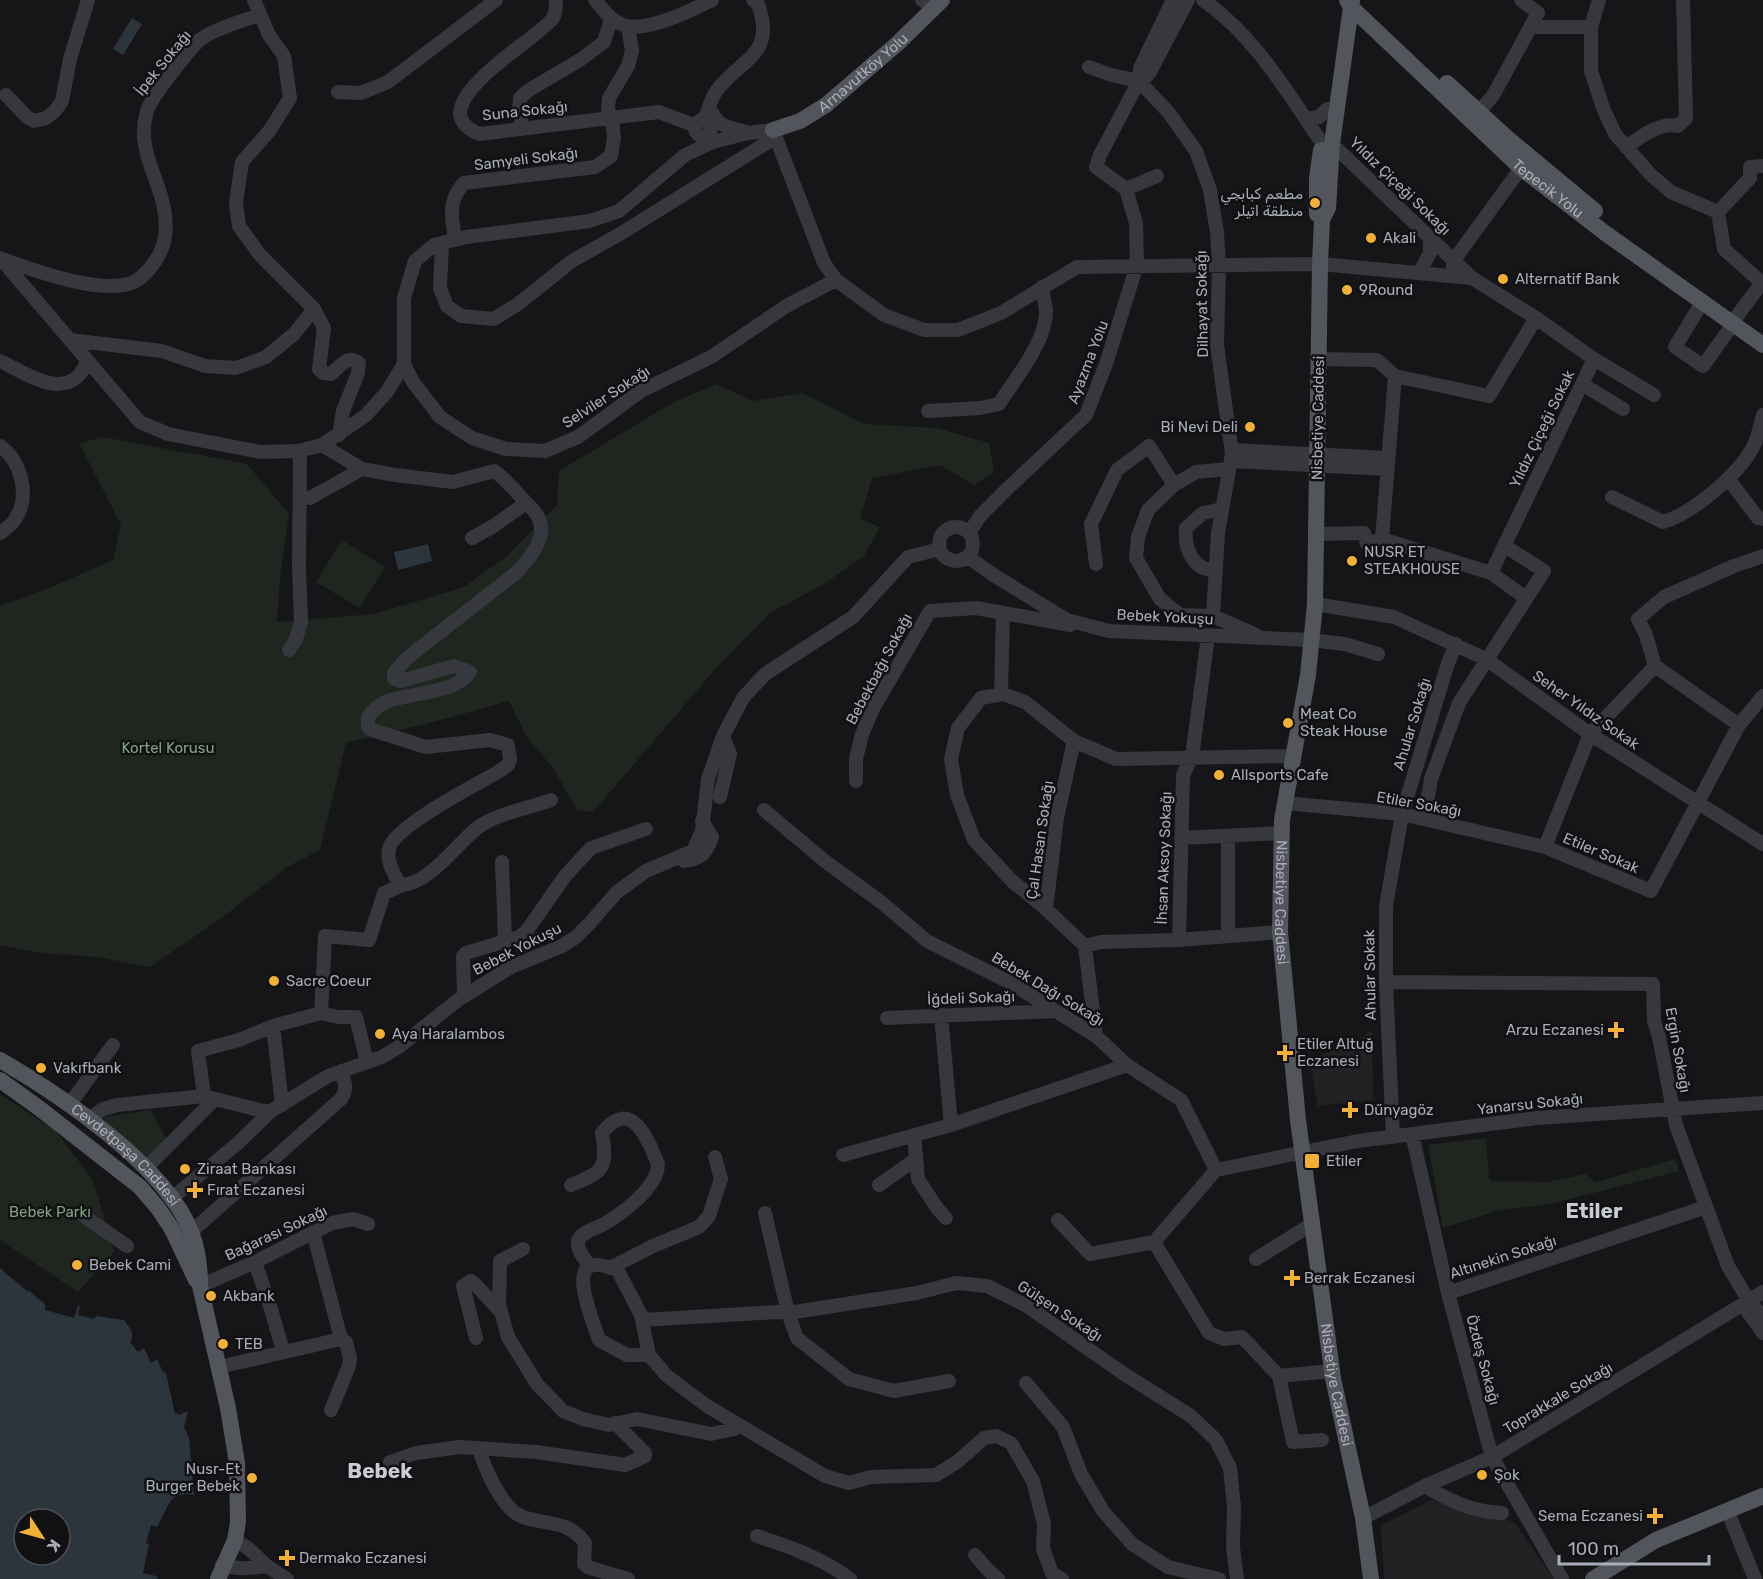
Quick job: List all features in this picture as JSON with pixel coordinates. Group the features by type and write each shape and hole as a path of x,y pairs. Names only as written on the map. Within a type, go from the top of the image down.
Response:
{"main road":[{"name":"Arnavutköy Yolu","path":"774,134 826,105 897,44 933,3"},
{"name":"Nisbetiye Caddesi","path":"1327,144 1327,109 1334,61 1352,7"},
{"name":"Nisbetiye Caddesi","path":"1352,7 1327,144 1317,178 1317,214 1323,220 1318,359 1315,604 1308,675 1285,803 1282,833 1280,932 1302,1152 1332,1371 1363,1518 1371,1579"},
{"name":"Tepecik Yolu","path":"1352,7 1377,24 1605,233 1703,302 1763,334"},
{"name":"Tepecik Yolu","path":"1526,162 1612,225 1735,320 1763,345"},
{"name":"Cevdetpaşa Caddesi","path":"0,1060 89,1119 143,1165 165,1204 191,1232 198,1262 200,1286 231,1419 237,1463 238,1522 235,1540 220,1572"},
{"name":"Cevdetpaşa Caddesi","path":"0,1080 145,1192 165,1204 172,1229 192,1274 200,1286"},
{"path":"39,1108 42,1097 50,1091"},
{"path":"75,1136 89,1119"},
{"path":"127,1177 134,1176 143,1165"},
{"path":"1593,1579 1656,1540 1763,1496"}],"street":[{"path":"6,95 27,117 34,121 46,118 55,111 62,100 70,59 88,0"},
{"path":"254,0 269,34 284,56 290,98 270,130 242,162 236,203 240,226 260,255 314,309 324,328 319,369 322,373 331,374 343,362 355,360 359,363 339,435"},
{"path":"338,92 361,93 388,82 496,0"},
{"name":"Suna Sokağı","path":"556,0 553,18 540,32 496,63 473,86 464,102 461,115 465,125 480,134 659,112 706,132"},
{"path":"595,0 611,19 628,26 653,24 671,19 712,0"},
{"path":"706,132 716,91 759,47 765,32 758,4 753,0"},
{"path":"1156,176 1126,189 1096,167 1139,81 1140,68 1173,0"},
{"path":"1089,67 1139,81 1145,78 1188,0"},
{"name":"Yıldız Çiçeği Sokağı","path":"1205,0 1240,31 1256,49 1306,119 1327,144 1472,278"},
{"path":"1480,120 1493,113 1494,94 1538,14 1521,0"},
{"path":"1599,0 1591,27 1591,71 1603,108 1615,134 1651,175 1671,192 1718,212"},
{"path":"1626,147 1651,131 1669,124 1678,126 1686,118 1683,0"},
{"name":"İpek Sokağı","path":"0,258 32,270 80,283 115,286 134,283 148,273 160,253 167,229 163,205 146,153 143,133 147,108 202,38 260,15"},
{"path":"522,128 519,111 520,98 604,42 611,19"},
{"path":"612,117 608,110 609,98 628,66 632,51 628,26"},
{"path":"1531,27 1591,27"},
{"name":"Dilhayat Sokağı","path":"1139,81 1169,113 1196,151 1210,190 1217,232 1219,265 1217,345 1231,458 1218,533 1213,616"},
{"path":"1306,119 1319,117 1327,109"},
{"name":"Samyeli Sokağı","path":"448,241 455,193 464,183 595,167 611,156 614,138 612,117"},
{"path":"0,258 140,422 168,434 260,453 300,451 322,445 339,435 365,416 387,393 404,364 404,298 415,261 434,245 448,241 590,222 619,211 685,155 717,122 748,133"},
{"path":"706,132 774,134"},
{"path":"706,132 774,134"},
{"path":"448,241 440,288 447,306 461,316 494,319 518,304 572,261 625,231 774,134"},
{"path":"774,134 824,263 837,280 884,315 924,330 958,330 1001,313 1077,267 1320,264 1472,278"},
{"path":"1448,276 1454,260 1526,162"},
{"path":"1718,212 1750,178 1750,167 1763,166"},
{"name":"Ayazma Yolu","path":"969,533 980,516 1086,415 1109,354 1137,265 1136,223 1126,189"},
{"path":"1703,302 1674,347 1703,366 1762,284 1724,249 1718,212"},
{"path":"1419,273 1430,254 1430,237"},
{"name":"Yıldız Çiçeği Sokak","path":"1472,278 1536,318 1594,359 1491,573"},
{"name":"Selviler Sokağı","path":"404,364 412,382 440,417 472,438 506,449 545,451 578,437 641,391 711,357 788,305 837,280"},
{"path":"928,411 980,408 999,404 1043,332 1046,312 1042,287"},
{"path":"70,340 162,351 205,366 236,368 266,357 294,334 314,309"},
{"path":"1318,359 1377,360 1395,376 1489,396 1536,318"},
{"path":"1594,359 1654,395"},
{"path":"0,361 47,383 59,385 77,377 88,361"},
{"path":"1382,540 1395,376"},
{"path":"1582,384 1623,409"},
{"path":"1612,497 1663,522 1685,513 1729,480 1753,447 1763,415"},
{"path":"322,445 362,470 453,482 494,471 504,477 538,517 540,533 531,557 516,573 407,658 394,674 394,678 401,681 454,666 470,672 466,679 386,702 376,707 368,717 368,728 426,747 490,740 508,745 510,751 508,765 409,825 392,840 389,849 391,867 399,884 403,885"},
{"path":"0,446 10,453 20,472 23,492 22,505 17,518 0,533"},
{"path":"1096,564 1091,524 1117,470 1149,446 1174,485"},
{"path":"289,650 296,639 301,622 298,568 300,451"},
{"path":"1264,639 1213,616 1180,615 1160,599 1136,558 1138,537 1148,510 1174,485 1196,472 1231,458 1388,464"},
{"path":"300,497 310,498 362,470"},
{"path":"1729,480 1758,518 1763,519"},
{"path":"472,538 526,503"},
{"path":"1216,570 1208,570 1197,564 1187,552 1185,538 1186,528 1203,513 1222,509"},
{"path":"950,528 962,528 969,533 973,544 968,557 959,561 947,558 940,549 940,538 950,528"},
{"path":"1316,534 1364,533 1367,544 1382,540 1491,573 1526,598"},
{"path":"1424,819 1431,779 1459,703 1544,571 1505,546"},
{"path":"720,797 730,754 723,736 743,698 765,674 853,617 908,557 940,549"},
{"path":"1739,725 1655,666 1646,635 1638,619 1664,597 1734,566 1763,556"},
{"name":"Bebek Yokuşu","path":"968,557 1067,621 1109,631 1311,640 1345,644 1378,654"},
{"name":"Seher Yıldız Sokak","path":"1315,604 1394,617 1486,659 1590,734 1763,844"},
{"name":"Bebekbağı Sokağı","path":"856,781 856,759 862,734 874,707 930,610 976,608 1109,631"},
{"path":"1001,694 1003,613"},
{"name":"İhsan Aksoy Sokağı","path":"1179,940 1183,775 1192,758 1208,636"},
{"name":"Ahular Sokağı","path":"1402,814 1448,663 1456,644"},
{"path":"1545,847 1590,734 1655,666"},
{"path":"1046,909 1012,881 974,840 957,795 951,759 958,728 981,698 1001,694 1025,702 1074,741 1116,759 1293,756"},
{"path":"1698,802 1739,725 1763,696"},
{"name":"Bebek Yokuşu","path":"165,1204 276,1108 328,1076 382,1057 400,1046 464,996 511,967 569,941 589,924 617,892 646,871 667,862 694,860 705,854 712,837 702,821 708,779 723,736"},
{"name":"Çal Hasan Sokağı","path":"1074,741 1057,818 1046,909 1085,946"},
{"path":"321,1012 325,936 369,940 384,893 429,873 477,829 490,821 551,800"},
{"name":"Etiler Sokak","path":"1545,847 1651,891 1698,802"},
{"name":"Etiler Sokağı","path":"1285,803 1402,814 1545,847"},
{"name":"Bebek Dağı Sokağı","path":"764,810 927,941 1009,982 1096,1036 1127,1065 1181,1100 1215,1170"},
{"name":"Ahular Sokak","path":"1393,1137 1386,982 1386,906 1402,814"},
{"path":"464,996 462,965 466,954 526,932 565,876 591,848 646,829"},
{"path":"1181,838 1282,833"},
{"path":"1228,836 1228,936"},
{"path":"502,862 505,941"},
{"path":"1096,1036 1085,946 1101,942 1179,940 1280,932"},
{"name":"Ergin Sokağı","path":"1386,982 1653,984 1654,1022 1676,1125 1728,1266 1749,1301 1763,1317"},
{"name":"İğdeli Sokağı","path":"887,1018 1056,1011"},
{"path":"209,1098 198,1051 239,1040 273,1026 321,1012 338,1017 356,1017 367,1062"},
{"path":"941,1015 951,1125"},
{"path":"89,1119 103,1109 117,1105 209,1098 263,1112 276,1108 273,1026"},
{"path":"69,1105 113,1045"},
{"path":"843,1155 951,1125 1127,1065"},
{"path":"191,1232 341,1099 346,1091 341,1071"},
{"path":"143,1165 209,1098"},
{"name":"Yanarsu Sokağı","path":"1302,1152 1412,1134 1537,1118 1763,1102"},
{"path":"571,1185 592,1177 602,1169 605,1147 602,1133 612,1122 626,1119 639,1126 658,1164 658,1171 651,1186 638,1198 604,1225 582,1234 577,1244 590,1266"},
{"name":"Özdeş Sokağı","path":"1412,1134 1448,1293 1492,1457 1562,1579"},
{"path":"914,1135 918,1179 946,1218"},
{"path":"1058,1220 1090,1254 1154,1242 1215,1170 1302,1152"},
{"path":"610,1268 653,1246 699,1227 709,1216 721,1179 715,1157"},
{"path":"879,1185 916,1159"},
{"name":"Altınekin Sokağı","path":"1448,1293 1706,1207"},
{"path":"765,1213 788,1313 797,1338 849,1379 894,1391 949,1381"},
{"path":"81,1214 127,1246"},
{"name":"Bağarası Sokağı","path":"200,1286 255,1262 332,1223 353,1219 368,1224"},
{"path":"1256,1259 1312,1224"},
{"path":"313,1232 341,1339 346,1342 350,1358 349,1366 331,1410"},
{"path":"1154,1242 1209,1333 1224,1339 1242,1337 1279,1376 1293,1442 1322,1440"},
{"path":"523,1249 500,1261 499,1304 508,1337 537,1384 563,1411 583,1419 609,1425 637,1419 711,1434 738,1426"},
{"path":"255,1262 283,1351"},
{"path":"650,1355 627,1355 599,1340 583,1289 582,1277 590,1266 596,1263 618,1271 643,1320 650,1355 667,1376 738,1426 825,1476 849,1483 871,1477 936,1475 957,1462 984,1438 996,1436 1011,1443 1033,1481 1044,1524 1042,1549 1057,1577"},
{"path":"476,1338 463,1286 471,1281 474,1283 501,1312"},
{"name":"Gülşen Sokağı","path":"643,1320 788,1313 917,1293 956,1283 987,1286 1027,1306 1124,1374 1191,1416 1216,1440 1230,1468 1234,1506 1233,1547 1237,1579"},
{"name":"Toprakkale Sokağı","path":"1363,1518 1425,1486 1492,1457 1763,1292"},
{"name":"Ergin Sokağı","path":"1749,1301 1748,1312 1763,1333"},
{"path":"219,1367 341,1339"},
{"path":"1279,1376 1332,1371"},
{"path":"1026,1383 1063,1427 1080,1474 1102,1511 1132,1544 1167,1566 1219,1579"},
{"path":"390,1462 416,1453 460,1447 536,1452 625,1465 645,1456 645,1453 615,1423"},
{"path":"479,1448 485,1468 511,1510 522,1517 570,1528 585,1543 584,1564 587,1567 628,1579"},
{"path":"1425,1486 1452,1502 1483,1512 1502,1514"},
{"path":"1727,1510 1755,1579"},
{"path":"757,1536 805,1552 838,1569 850,1579"},
{"path":"235,1540 287,1579"},
{"path":"975,1555 998,1579"},
{"path":"220,1572 267,1566"}],"shaded area":[{"path":"132,18 142,24 123,55 113,49"},
{"path":"428,544 432,561 398,570 394,552"},
{"path":"1372,1030 1373,1100 1318,1106 1309,1058 1351,1045"},
{"path":"0,1268 45,1304 45,1310 74,1318 78,1305 80,1306 78,1315 94,1319 96,1316 124,1320 132,1333 130,1342 138,1352 144,1348 151,1363 157,1359 163,1372 166,1373 175,1414 188,1411 184,1427 189,1438 194,1495 179,1495 174,1498 157,1527 151,1525 146,1543 149,1544 143,1573 156,1576 158,1579 0,1579"},
{"path":"1432,1500 1514,1522 1554,1579 1384,1579 1381,1525"}],"green space":[{"name":"Kortel Korusu","path":"716,384 753,401 803,393 864,424 937,428 989,443 994,472 974,485 940,465 872,478 860,519 880,527 864,556 824,584 770,613 718,666 593,812 577,810 553,768 527,737 509,701 346,743 320,850 287,867 223,917 150,967 97,957 40,953 0,945 0,606 47,589 113,560 121,525 79,443 103,437 247,464 289,514 280,577 277,622 374,614 464,587 507,556 557,505 559,471 674,402"},
{"path":"342,540 385,567 359,608 316,582"},
{"name":"Bebek Parkı","path":"0,1094 55,1130 93,1180 114,1252 78,1292 0,1240"},
{"path":"150,1110 168,1141 149,1159 106,1122 104,1117"},
{"path":"1486,1138 1489,1178 1493,1181 1549,1182 1585,1174 1596,1182 1675,1159 1679,1171 1551,1204 1500,1210 1443,1228 1428,1145"}],"place":[{"name":"مطعم كبابجي منطقة اتيلر","path":"1315,203"},
{"name":"Akali","path":"1371,238"},
{"name":"Alternatif Bank","path":"1503,279"},
{"name":"9Round","path":"1347,290"},
{"name":"Bi Nevi Deli","path":"1250,427"},
{"name":"NUSR ET STEAKHOUSE","path":"1352,561"},
{"name":"Meat Co Steak House","path":"1288,723"},
{"name":"Allsports Cafe","path":"1219,775"},
{"name":"Sacre Coeur","path":"274,981"},
{"name":"Arzu Eczanesi","path":"1616,1030"},
{"name":"Aya Haralambos","path":"380,1034"},
{"name":"Etiler Altuğ Eczanesi","path":"1285,1053"},
{"name":"Vakıfbank","path":"41,1068"},
{"name":"Dűnyagöz","path":"1350,1110"},
{"name":"Etiler","path":"1312,1161"},
{"name":"Ziraat Bankası","path":"185,1169"},
{"name":"Fırat Eczanesi","path":"195,1190"},
{"name":"Bebek Cami","path":"77,1265"},
{"name":"Berrak Eczanesi","path":"1292,1278"},
{"name":"Akbank","path":"211,1296"},
{"name":"TEB","path":"223,1344"},
{"name":"Şok","path":"1482,1475"},
{"name":"Nusr-Et Burger Bebek","path":"252,1478"},
{"name":"Sema Eczanesi","path":"1655,1516"},
{"name":"Dermako Eczanesi","path":"287,1558"}],"district":[{"name":"Etiler","path":"1594,1211"},
{"name":"Bebek","path":"380,1471"}]}
